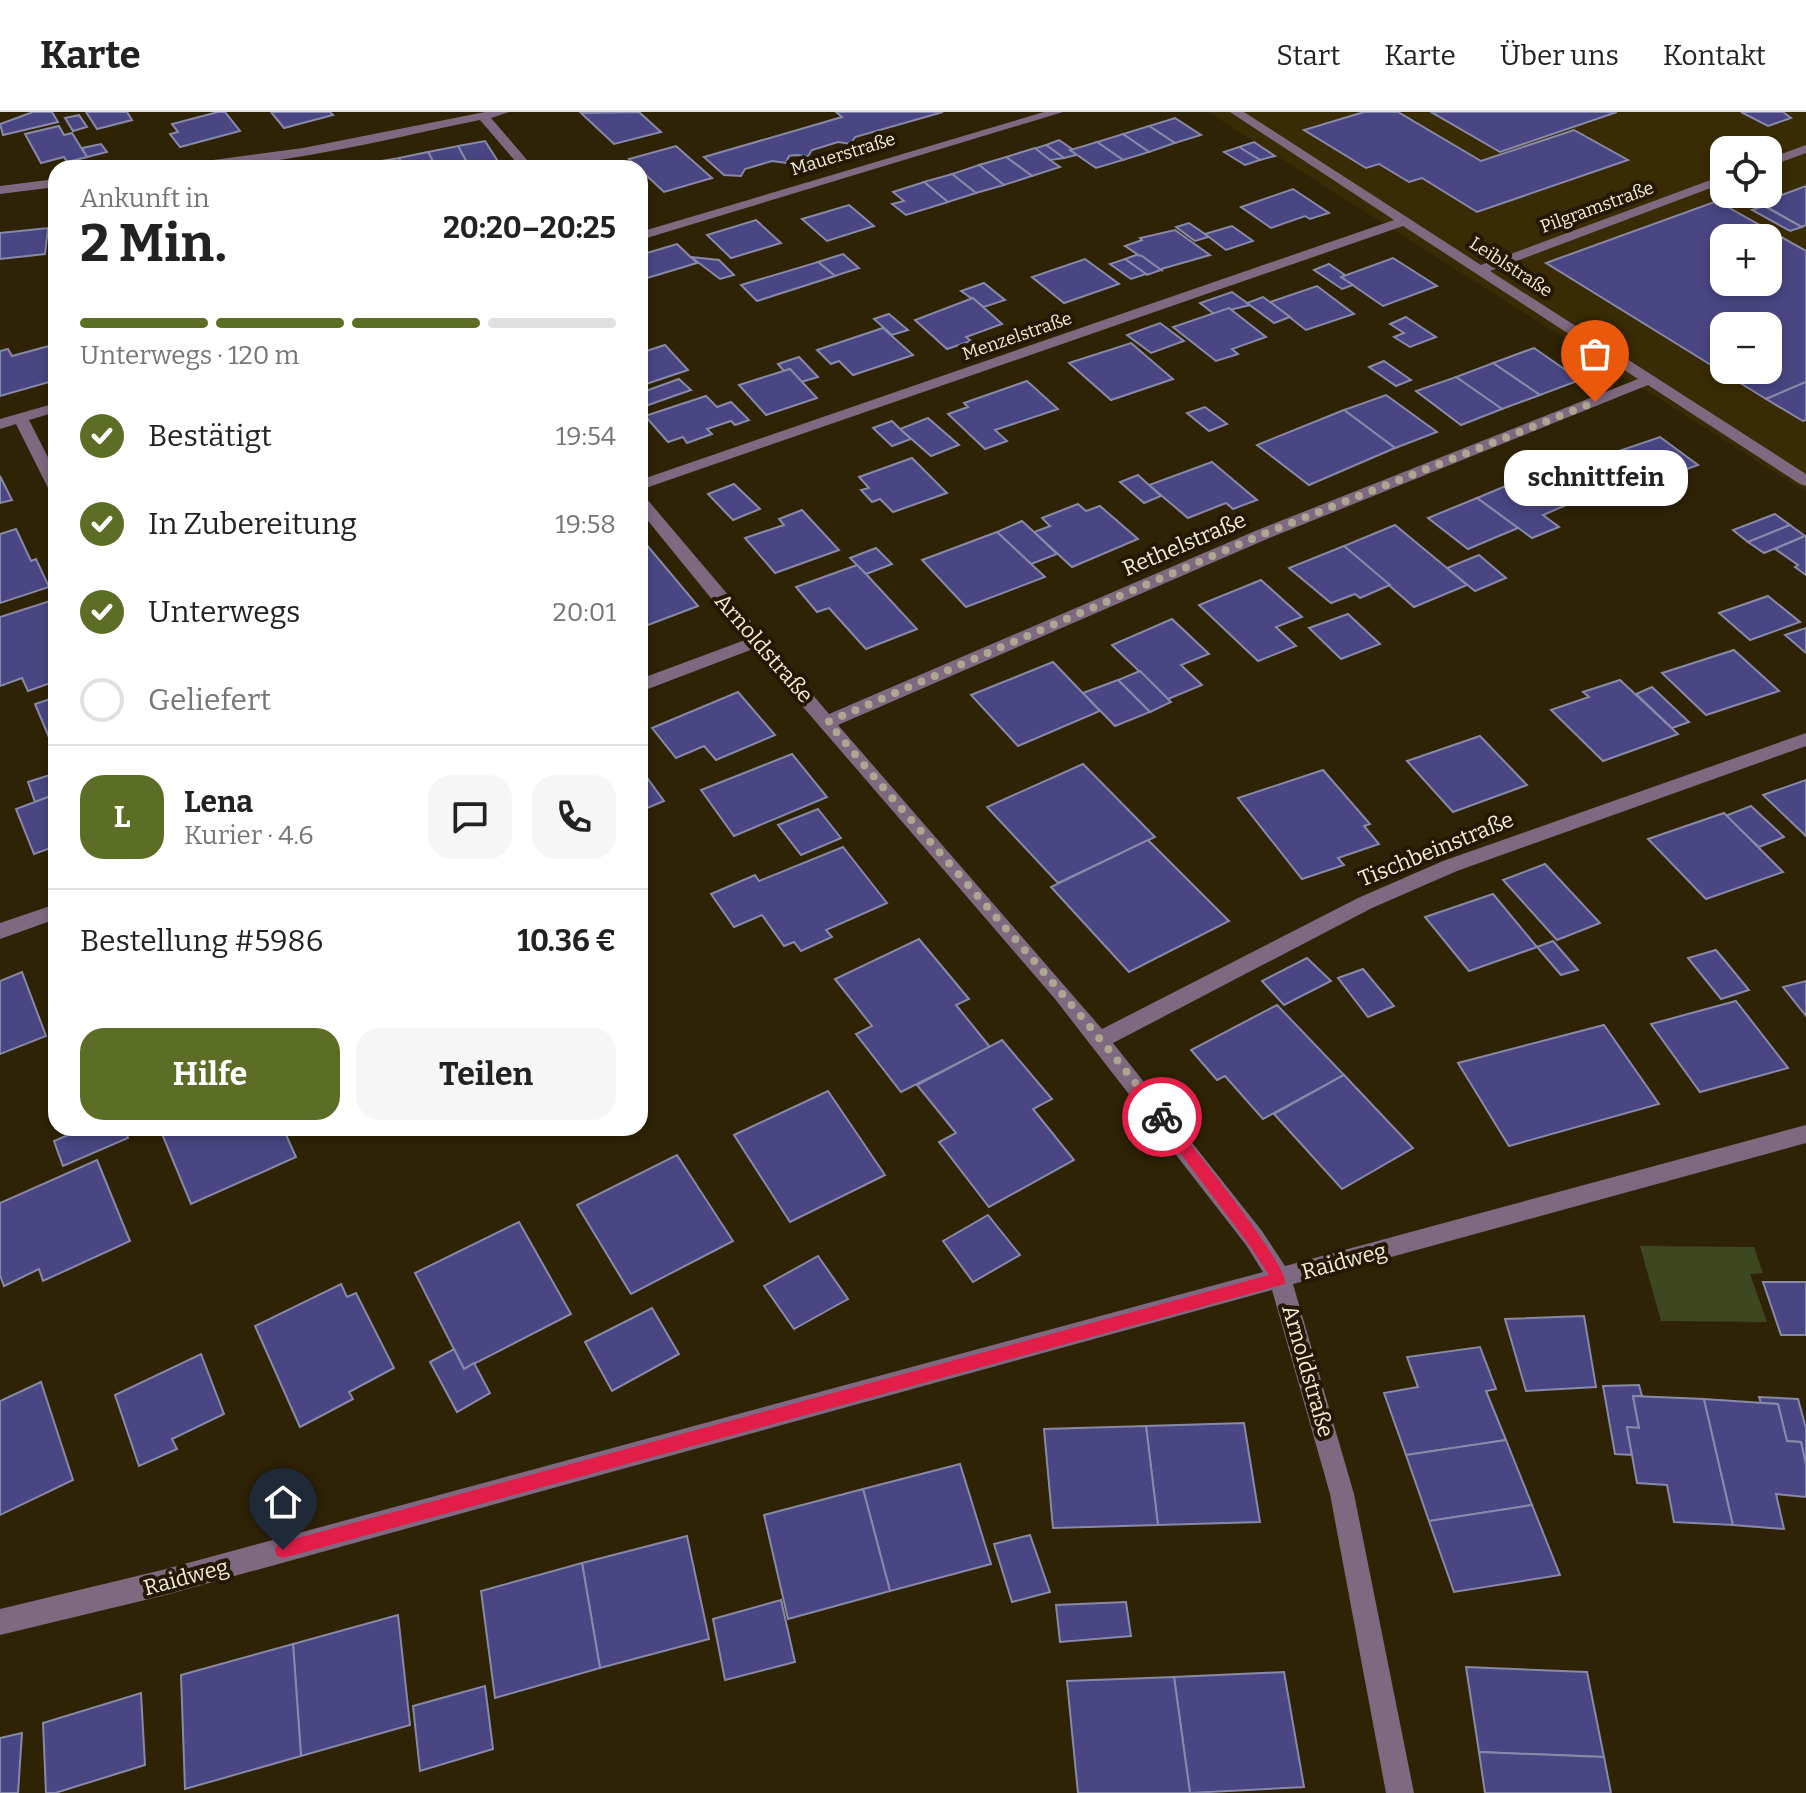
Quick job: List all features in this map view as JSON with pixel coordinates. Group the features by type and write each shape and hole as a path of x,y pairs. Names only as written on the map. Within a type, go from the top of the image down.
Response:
{"street":[{"path":"243,160 303,152 503,112"},
{"name":"Mauerstraße","path":"648,234 1057,112"},
{"name":"Leiblstraße","path":"1236,112 1806,481"},
{"path":"484,117 521,160"},
{"path":"1782,158 1806,149"},
{"path":"0,190 48,184"},
{"name":"Pilgramstraße","path":"1482,269 1710,184"},
{"name":"Menzelstraße","path":"648,482 1405,221"},
{"name":"Rethelstraße","path":"828,722 1261,535 1651,379"},
{"path":"0,424 48,409"},
{"path":"20,418 48,472"},
{"name":"Arnoldstraße","path":"648,511 756,642 1100,1040 1254,1238 1280,1279 1312,1380 1342,1494 1400,1793"},
{"path":"648,683 756,642"},
{"name":"Tischbeinstraße","path":"1100,1040 1365,903 1436,872 1806,739"},
{"path":"0,931 48,914"},
{"name":"Raidweg","path":"0,1622 162,1583 1806,1134"}],"shaded area":[{"path":"1208,112 1806,112 1806,492"}],"green space":[{"path":"1640,1246 1754,1247 1763,1273 1750,1274 1767,1322 1661,1321"}],"building":[{"path":"33,112 52,112 58,122 3,135 0,124"},
{"path":"86,112 127,112 132,120 97,129"},
{"path":"225,112 240,131 180,147 170,134 178,132 172,124"},
{"path":"271,112 330,112 333,115 284,128"},
{"path":"639,112 661,132 614,144 581,113"},
{"path":"836,112 943,112 855,137 851,144 838,142 812,150 808,156 789,156 786,163 772,161 745,169 741,176 724,175 704,157 842,117"},
{"path":"1364,112 1398,112 1481,161 1574,130 1628,160 1477,212 1422,178 1409,182 1379,164 1366,168 1304,130"},
{"path":"1431,112 1617,112 1500,152"},
{"path":"1741,112 1783,112 1791,118 1768,126"},
{"path":"79,115 87,127 73,131 65,118"},
{"path":"1175,118 1201,135 1175,143 1149,126"},
{"path":"59,126 64,135 72,133 87,157 66,160 64,157 41,163 25,134"},
{"path":"1149,126 1175,143 1149,152 1123,134"},
{"path":"1123,134 1149,152 1123,160 1097,142"},
{"path":"1059,140 1076,155 1064,158 1046,145"},
{"path":"485,141 497,160 466,160 458,146"},
{"path":"1097,142 1123,160 1096,168 1070,150"},
{"path":"1254,142 1275,156 1260,160 1239,147"},
{"path":"101,144 107,152 87,157 82,148"},
{"path":"1046,145 1064,158 1050,160 1033,149"},
{"path":"458,146 466,160 432,160 428,152"},
{"path":"676,146 712,178 664,192 648,177 648,160 629,159"},
{"path":"1239,147 1260,160 1245,165 1224,152"},
{"path":"1035,148 1060,167 1032,176 1006,157"},
{"path":"428,152 432,160 400,160"},
{"path":"1006,157 1032,176 1004,185 979,165"},
{"path":"979,165 1004,185 976,193 952,174"},
{"path":"952,174 976,193 948,202 924,182"},
{"path":"924,182 948,202 906,215 892,204 904,201 893,192"},
{"path":"1806,186 1806,225 1802,227 1769,208 1782,208 1782,195"},
{"path":"1293,189 1329,213 1310,219 1305,216 1271,228 1241,207"},
{"path":"1710,204 1710,208 1729,208 1758,224 1710,224 1710,296 1782,296 1782,238 1806,251 1806,382 1766,399 1742,384 1782,384 1782,312 1710,312 1710,364 1546,263"},
{"path":"849,205 874,226 827,241 802,219"},
{"path":"1768,208 1802,227 1790,231 1752,210"},
{"path":"756,220 781,243 731,258 707,235"},
{"path":"1189,223 1208,237 1195,241 1176,227"},
{"path":"1232,226 1253,241 1226,250 1205,234"},
{"path":"48,228 45,254 0,259 0,233"},
{"path":"1175,230 1210,255 1161,269 1163,271 1125,246 1142,240 1140,238"},
{"path":"677,244 697,263 648,278 648,253"},
{"path":"843,254 859,268 835,276 818,262"},
{"path":"1136,255 1161,270 1147,275 1125,259"},
{"path":"691,257 719,260 734,275 720,279"},
{"path":"1393,258 1437,286 1383,306 1341,277"},
{"path":"1085,259 1119,284 1064,303 1032,277"},
{"path":"1125,259 1146,274 1131,279 1110,264"},
{"path":"818,262 835,276 757,301 741,285"},
{"path":"1329,264 1353,285 1342,289 1314,270"},
{"path":"984,283 1005,300 984,307 961,291"},
{"path":"1317,286 1354,314 1306,330 1270,302"},
{"path":"1232,292 1250,305 1214,314 1200,303"},
{"path":"1263,297 1290,317 1274,323 1247,303"},
{"path":"973,298 1002,324 966,337 971,341 947,349 915,320"},
{"path":"1229,308 1266,337 1232,349 1238,354 1216,361 1173,327"},
{"path":"889,314 908,330 892,335 874,319"},
{"path":"1406,317 1436,337 1410,347 1394,337 1404,333 1390,324"},
{"path":"1160,323 1184,341 1151,353 1127,335"},
{"path":"883,328 913,355 853,375 839,361 831,364 817,350"},
{"path":"1131,343 1173,379 1111,400 1069,363"},
{"path":"665,345 688,370 648,383 648,350"},
{"path":"48,346 48,382 0,396 0,351 8,349 12,356"},
{"path":"1534,348 1580,380 1540,395 1493,363"},
{"path":"799,357 818,377 801,382 790,369 784,371 778,364"},
{"path":"1384,361 1411,380 1396,386 1369,367"},
{"path":"1493,363 1540,395 1502,409 1456,377"},
{"path":"790,369 817,398 766,415 739,385"},
{"path":"1456,377 1502,409 1461,425 1416,391"},
{"path":"679,379 691,390 648,405 648,390"},
{"path":"1027,381 1058,409 995,430 1007,441 985,449 948,414 968,407 964,403"},
{"path":"1806,382 1806,420 1766,399"},
{"path":"1386,395 1437,432 1395,448 1344,410"},
{"path":"706,396 717,407 731,402 749,420 735,425 731,421 707,429 712,434 687,443 683,437 668,442 648,419 648,415"},
{"path":"1205,407 1227,424 1209,431 1187,413"},
{"path":"1344,410 1395,448 1309,485 1257,445"},
{"path":"928,418 959,445 931,456 900,429"},
{"path":"892,421 911,439 892,446 873,428"},
{"path":"1660,437 1698,465 1651,482 1613,453"},
{"path":"1613,453 1651,482 1602,500 1564,471"},
{"path":"912,458 947,493 893,512 880,499 872,502 861,490 869,488 859,477"},
{"path":"1212,462 1257,500 1233,509 1226,503 1188,518 1149,485"},
{"path":"1138,475 1161,496 1144,503 1120,482"},
{"path":"0,476 12,500 0,503"},
{"path":"1525,478 1564,506 1543,515 1559,527 1532,538 1477,498"},
{"path":"734,484 760,509 733,520 708,494"},
{"path":"1477,498 1518,528 1468,549 1428,518"},
{"path":"1078,504 1086,511 1100,506 1138,539 1072,567 1034,532 1050,526 1042,518"},
{"path":"802,510 839,550 775,573 745,538 784,525 779,519"},
{"path":"1775,514 1790,525 1748,542 1733,530"},
{"path":"1022,521 1057,554 1031,564 997,532"},
{"path":"1395,525 1467,585 1414,607 1344,546"},
{"path":"1790,525 1805,536 1764,553 1748,542"},
{"path":"16,529 31,561 36,559 48,587 0,603 0,534"},
{"path":"997,532 1045,577 966,607 922,560"},
{"path":"1806,536 1806,575 1795,567 1798,565 1775,549"},
{"path":"1344,546 1390,585 1360,598 1355,594 1331,603 1289,568"},
{"path":"648,547 698,606 648,625"},
{"path":"876,548 892,564 866,574 850,558"},
{"path":"1479,555 1506,578 1475,591 1447,568"},
{"path":"857,565 917,629 866,649 829,608 817,612 796,587"},
{"path":"1261,580 1302,617 1276,627 1296,646 1258,661 1199,605"},
{"path":"1768,596 1800,622 1750,640 1719,613"},
{"path":"48,602 48,684 28,691 22,678 0,686 0,617"},
{"path":"1348,614 1380,644 1341,659 1309,628"},
{"path":"1172,619 1209,654 1181,665 1202,685 1168,699 1112,645"},
{"path":"1806,628 1806,653 1785,635"},
{"path":"1734,650 1779,691 1706,715 1662,673"},
{"path":"1053,662 1100,711 1018,746 971,695"},
{"path":"1140,671 1171,702 1150,712 1118,680"},
{"path":"1118,680 1150,712 1115,726 1083,693"},
{"path":"1620,680 1678,734 1603,761 1551,710 1589,697 1583,692"},
{"path":"1652,687 1689,722 1672,728 1636,694"},
{"path":"738,692 775,735 716,760 704,746 676,758 652,728"},
{"path":"48,700 48,735 35,704"},
{"path":"1480,736 1527,785 1453,812 1407,761"},
{"path":"792,754 827,797 734,836 701,790"},
{"path":"1083,764 1155,837 1058,883 987,807"},
{"path":"1323,770 1370,824 1364,826 1379,844 1338,858 1344,865 1302,879 1238,798"},
{"path":"48,776 48,797 35,802 28,782"},
{"path":"648,779 664,801 648,808"},
{"path":"1806,780 1806,836 1763,795"},
{"path":"48,797 48,849 34,854 16,809"},
{"path":"1751,806 1784,837 1759,847 1725,816"},
{"path":"818,809 841,838 801,855 778,825"},
{"path":"1724,813 1783,872 1706,899 1648,839"},
{"path":"1148,840 1229,921 1129,972 1051,887"},
{"path":"843,847 887,903 826,930 832,937 801,951 794,942 784,946 762,915 734,927 711,894 755,875 759,881"},
{"path":"1545,864 1600,923 1557,940 1503,880"},
{"path":"1493,894 1537,947 1469,971 1425,917"},
{"path":"919,939 969,999 956,1005 990,1047 901,1092 856,1034 872,1026 835,979"},
{"path":"1553,941 1578,970 1561,975 1537,947"},
{"path":"1716,950 1749,990 1721,999 1688,958"},
{"path":"1307,958 1331,981 1284,1005 1262,981"},
{"path":"1363,969 1394,1006 1368,1017 1338,978"},
{"path":"22,972 46,1036 0,1054 0,981"},
{"path":"1806,981 1806,1016 1783,987"},
{"path":"1736,1001 1788,1068 1700,1092 1651,1024"},
{"path":"1277,1005 1344,1075 1263,1119 1225,1076 1217,1080 1191,1050"},
{"path":"1604,1025 1659,1104 1509,1146 1458,1063"},
{"path":"1002,1040 1052,1099 1033,1109 1074,1160 989,1207 939,1142 956,1133 917,1085"},
{"path":"1344,1075 1413,1148 1342,1189 1274,1114"},
{"path":"828,1091 885,1175 790,1222 734,1135"},
{"path":"66,1136 128,1138 63,1166 54,1141"},
{"path":"163,1136 287,1136 296,1157 191,1204"},
{"path":"677,1155 733,1241 631,1294 577,1205"},
{"path":"97,1160 130,1241 43,1281 39,1269 4,1286 0,1275 0,1203"},
{"path":"988,1215 1020,1255 973,1282 943,1241"},
{"path":"519,1222 571,1314 464,1369 415,1273"},
{"path":"818,1256 848,1299 794,1329 764,1286"},
{"path":"1763,1282 1806,1282 1806,1335 1781,1335"},
{"path":"341,1284 347,1297 356,1293 394,1368 349,1392 353,1399 300,1427 255,1326"},
{"path":"652,1308 679,1354 612,1391 585,1342"},
{"path":"1584,1316 1596,1387 1526,1391 1505,1319"},
{"path":"1480,1347 1496,1389 1486,1391 1506,1440 1406,1455 1384,1393 1418,1387 1407,1357"},
{"path":"454,1349 464,1369 474,1363 490,1393 457,1412 430,1362"},
{"path":"201,1354 224,1414 172,1439 177,1449 139,1466 115,1395"},
{"path":"41,1382 73,1480 0,1515 0,1401"},
{"path":"1639,1385 1642,1396 1633,1396 1639,1428 1627,1427 1632,1455 1615,1454 1603,1386"},
{"path":"1633,1396 1704,1399 1733,1525 1674,1522 1667,1485 1637,1483 1627,1427 1639,1428"},
{"path":"1759,1397 1798,1399 1806,1428 1806,1465 1801,1442 1787,1441 1778,1404 1761,1403"},
{"path":"1704,1399 1778,1404 1787,1441 1801,1442 1806,1465 1806,1497 1776,1494 1784,1529 1733,1525"},
{"path":"1244,1423 1260,1522 1158,1525 1146,1426"},
{"path":"1146,1426 1158,1525 1053,1528 1044,1429"},
{"path":"1506,1440 1532,1505 1429,1521 1406,1455"},
{"path":"960,1464 991,1564 890,1591 863,1489"},
{"path":"863,1489 890,1591 788,1619 764,1515"},
{"path":"1532,1505 1560,1575 1454,1592 1429,1521"},
{"path":"1030,1535 1050,1592 1012,1602 994,1544"},
{"path":"687,1536 709,1639 600,1668 582,1563"},
{"path":"582,1563 600,1668 495,1698 481,1591"},
{"path":"781,1600 795,1662 725,1680 713,1619"},
{"path":"1126,1602 1131,1636 1060,1642 1056,1605"},
{"path":"398,1615 410,1725 301,1756 293,1644"},
{"path":"293,1644 301,1756 185,1789 181,1675"},
{"path":"1466,1667 1587,1672 1604,1757 1479,1752"},
{"path":"1284,1672 1304,1787 1190,1793 1174,1677"},
{"path":"1174,1677 1190,1793 1078,1793 1067,1681"},
{"path":"485,1686 493,1749 420,1771 413,1706"},
{"path":"141,1693 145,1765 55,1793 46,1793 43,1723"},
{"path":"22,1733 18,1793 0,1793 0,1738"},
{"path":"1479,1752 1604,1757 1611,1793 1485,1793"}],"way so far":[{"path":"1162,1117 1062,993 828,722 1261,535 1595,402"}],"place":[{"name":"schnittfein","path":"1595,402"}],"route":[{"path":"283,1550 1280,1279 1254,1238 1162,1117"}]}
